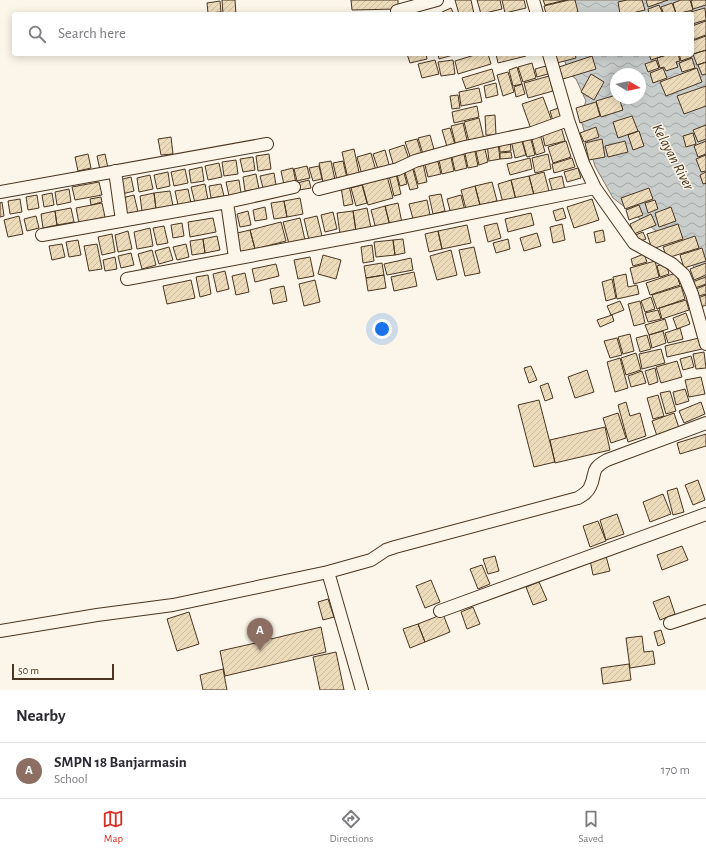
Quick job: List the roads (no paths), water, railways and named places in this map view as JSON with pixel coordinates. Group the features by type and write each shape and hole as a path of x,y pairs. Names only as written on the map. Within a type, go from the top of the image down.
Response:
{"street":[{"path":"397,11 437,0"},
{"path":"533,0 536,12"},
{"path":"550,56 568,120 583,163 595,188 634,243 672,264 684,275 692,294 706,344"},
{"path":"319,189 398,169 415,161 465,146 532,133 568,120"},
{"path":"0,192 267,144"},
{"path":"115,171 122,221"},
{"path":"42,235 227,202 294,187"},
{"path":"127,279 372,233 595,188"},
{"path":"227,202 235,258"},
{"path":"0,630 173,605 328,572 371,560 386,550 395,547 578,498 586,492 590,486 595,469 600,464 607,460 706,423"},
{"path":"440,611 706,514"},
{"path":"328,572 362,690"},
{"path":"670,622 706,611"}],"water":[{"name":"Kelayan River","path":"548,0 706,0 706,304 697,271 681,250 613,198 595,166 580,117 586,101 576,79 568,73 564,56 694,56 694,12 551,12"}],"place":[{"name":"SMPN 18 Banjarmasin","path":"260,651"}]}
